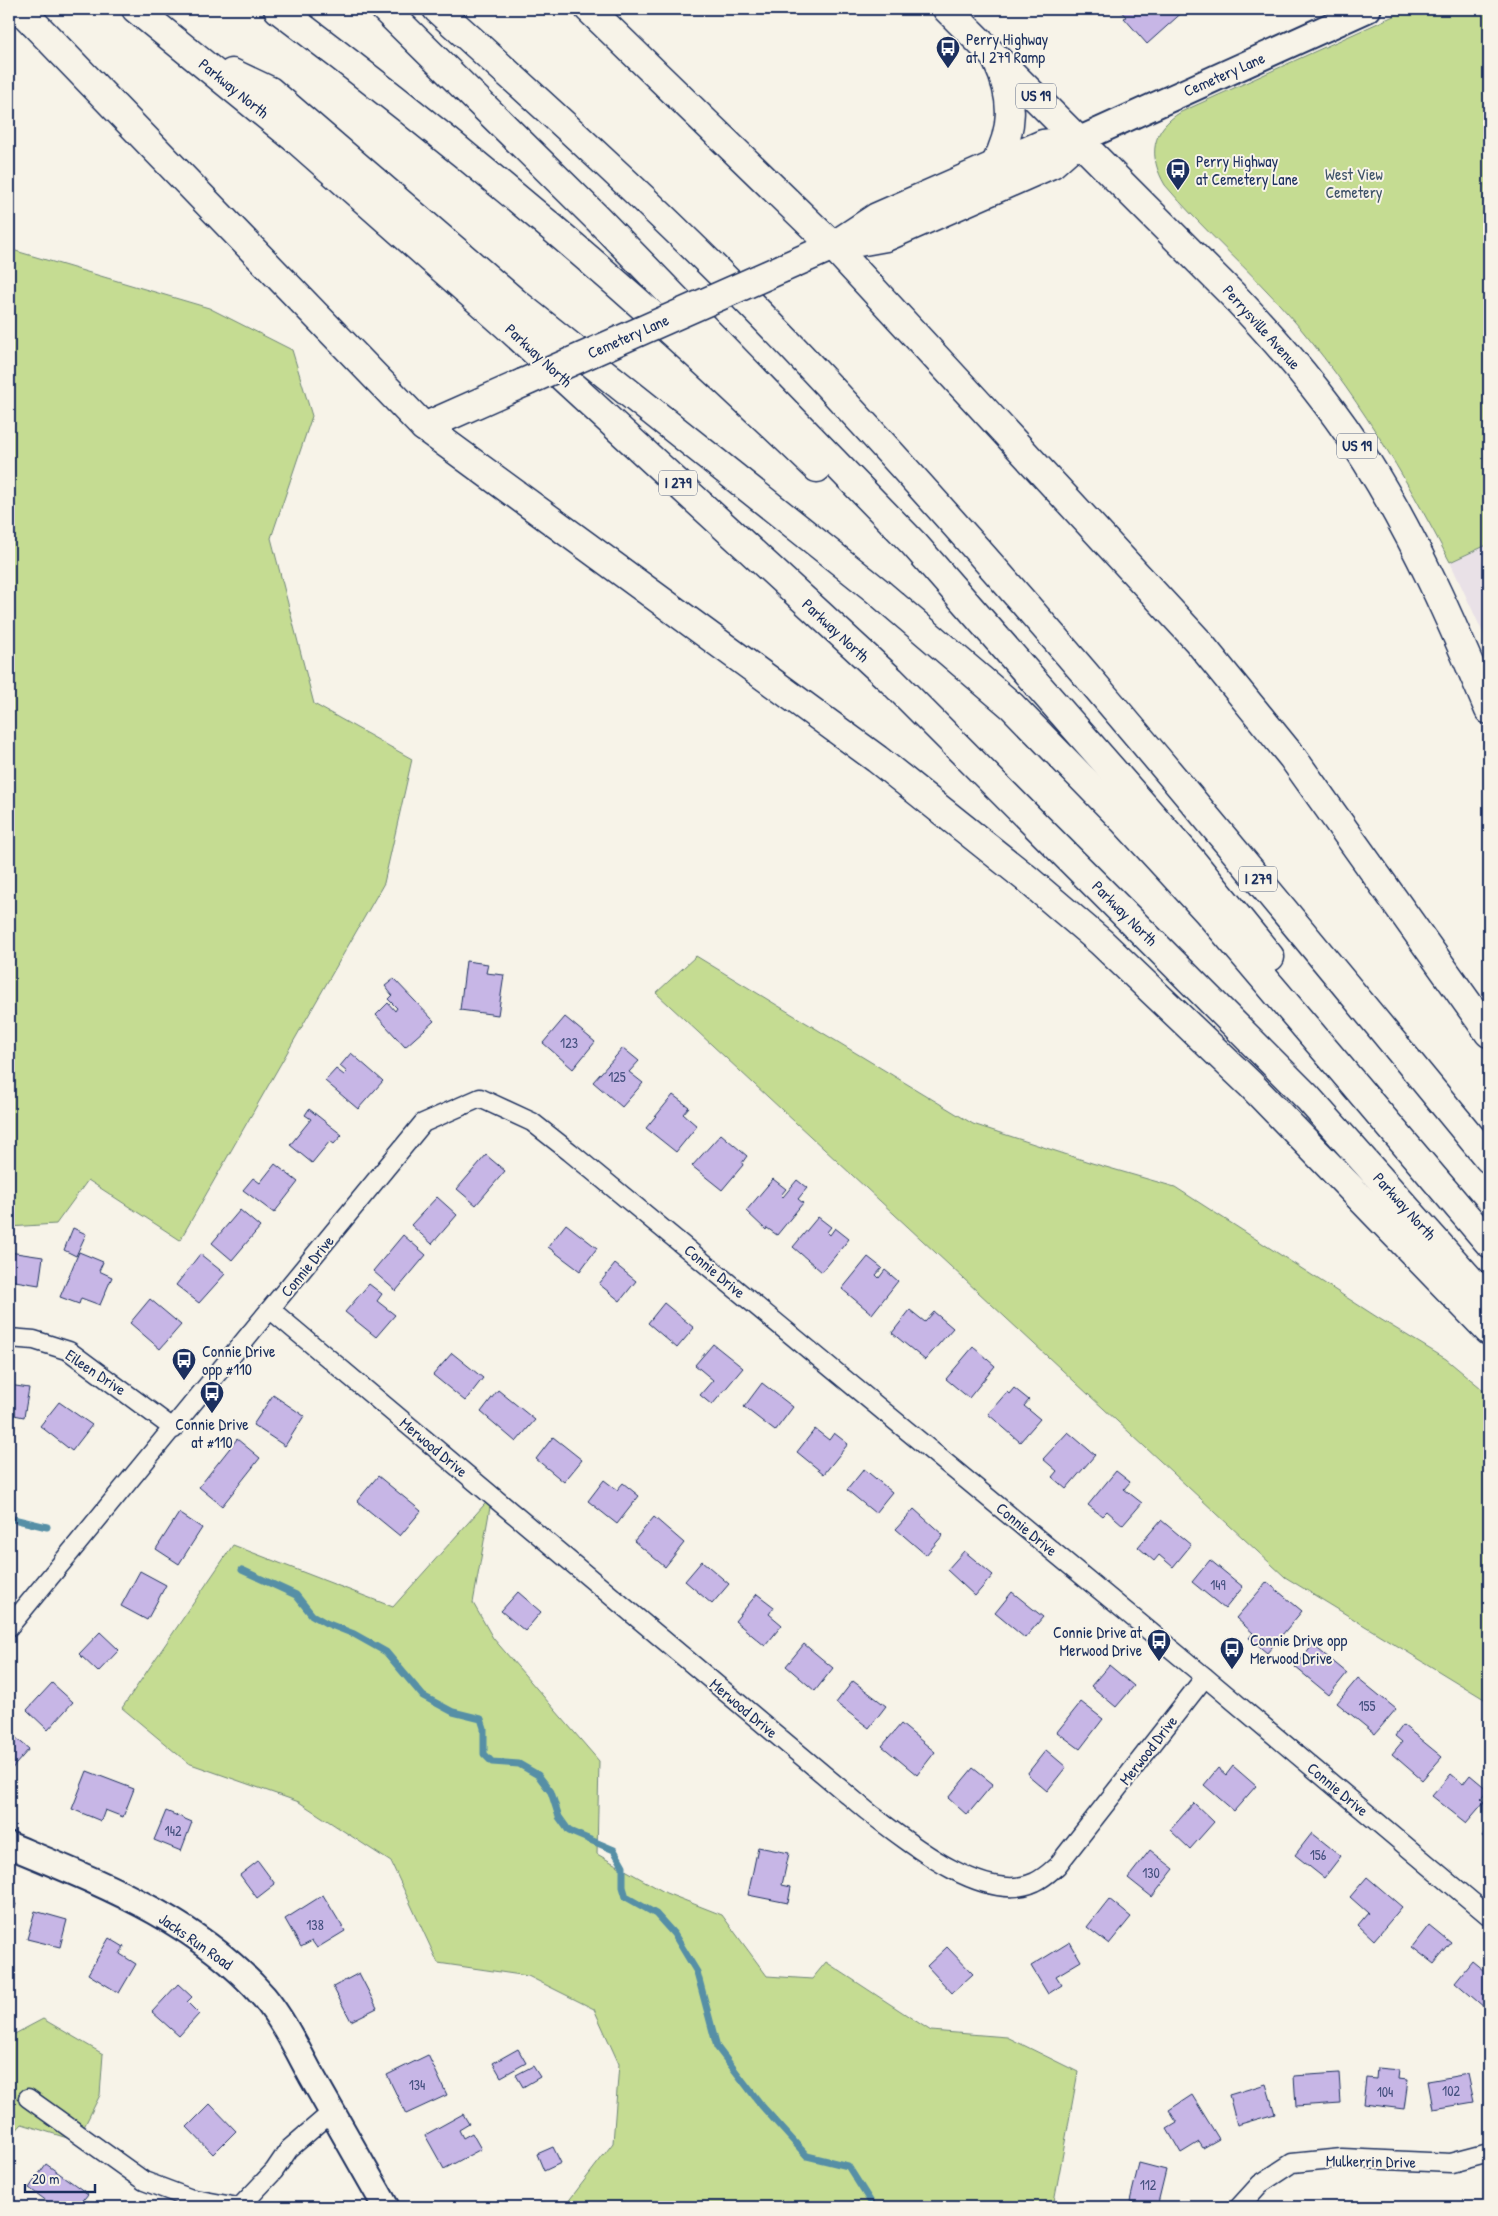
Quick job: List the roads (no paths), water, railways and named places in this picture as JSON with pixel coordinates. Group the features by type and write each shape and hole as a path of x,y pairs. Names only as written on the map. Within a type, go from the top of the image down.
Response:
{"main road":[{"path":"20,9 424,427 877,759 1026,878 1108,949 1243,1077 1489,1331"},
{"name":"Parkway North","path":"136,9 298,141 506,324 891,680 1308,1098 1489,1301"},
{"path":"278,9 448,142 650,313 749,402 1045,695"},
{"path":"385,9 801,426 914,544 1193,862 1489,1226"},
{"name":"I 279","path":"437,9 620,176 792,346 934,499 1052,633 1156,756 1489,1159"},
{"path":"589,9 833,246 1148,584 1241,691 1341,823 1489,1033"},
{"name":"Perrysville Avenue","path":"947,9 993,53 1269,333 1337,418 1367,461 1428,571 1489,710"},
{"path":"188,52 270,91 515,302 876,590 1012,706 1125,822 1207,911 1489,1244"},
{"path":"993,53 1004,76 1010,110 1005,146 995,165"},
{"name":"Cemetery Lane","path":"833,246 886,237 1052,164 1079,140"},
{"name":"Cemetery Lane","path":"424,427 833,246 877,217 995,165 1043,144 1079,140"}],"street":[{"name":"Cemetery Lane","path":"1079,140 1368,9"},
{"name":"Connie Drive","path":"9,1626 174,1429 423,1123 480,1098 532,1122 562,1146 1205,1677 1489,1916"},
{"name":"Merwood Drive","path":"271,1310 868,1811 927,1855 962,1875 1003,1886 1034,1883 1045,1876 1057,1866 1205,1677"},
{"name":"Eileen Drive","path":"9,1338 34,1340 69,1351 174,1429"},
{"name":"Jacks Run Road","path":"9,1845 109,1887 172,1921 225,1958 264,1998 290,2038 386,2207"},
{"path":"28,2098 144,2181 189,2198 239,2207 274,2171 289,2149 332,2112"},
{"name":"Mulkerrin Drive","path":"1240,2207 1260,2184 1292,2163 1342,2158 1451,2163 1489,2153"}],"waterway":[{"path":"9,1518 47,1527"},
{"path":"242,1570 296,1595 312,1615 326,1623 354,1634 386,1652 423,1696 453,1712 481,1719 484,1728 484,1754 492,1762 519,1764 538,1775 551,1792 559,1817 569,1831 614,1850 623,1866 623,1887 626,1897 656,1914 674,1934 697,1972 717,2047 762,2106 807,2156 848,2166 874,2207"}],"place":[{"name":"Perry Highway at I 279 Ramp","path":"948,69"},
{"name":"Perry Highway at Cemetery Lane","path":"1178,191"},
{"name":"Connie Drive opp #110","path":"184,1381"},
{"name":"Connie Drive at #110","path":"212,1414"},
{"name":"Connie Drive at Merwood Drive","path":"1159,1662"},
{"name":"Connie Drive opp Merwood Drive","path":"1232,1670"}],"park label":[{"name":"West View Cemetery","path":"1354,183"}]}
